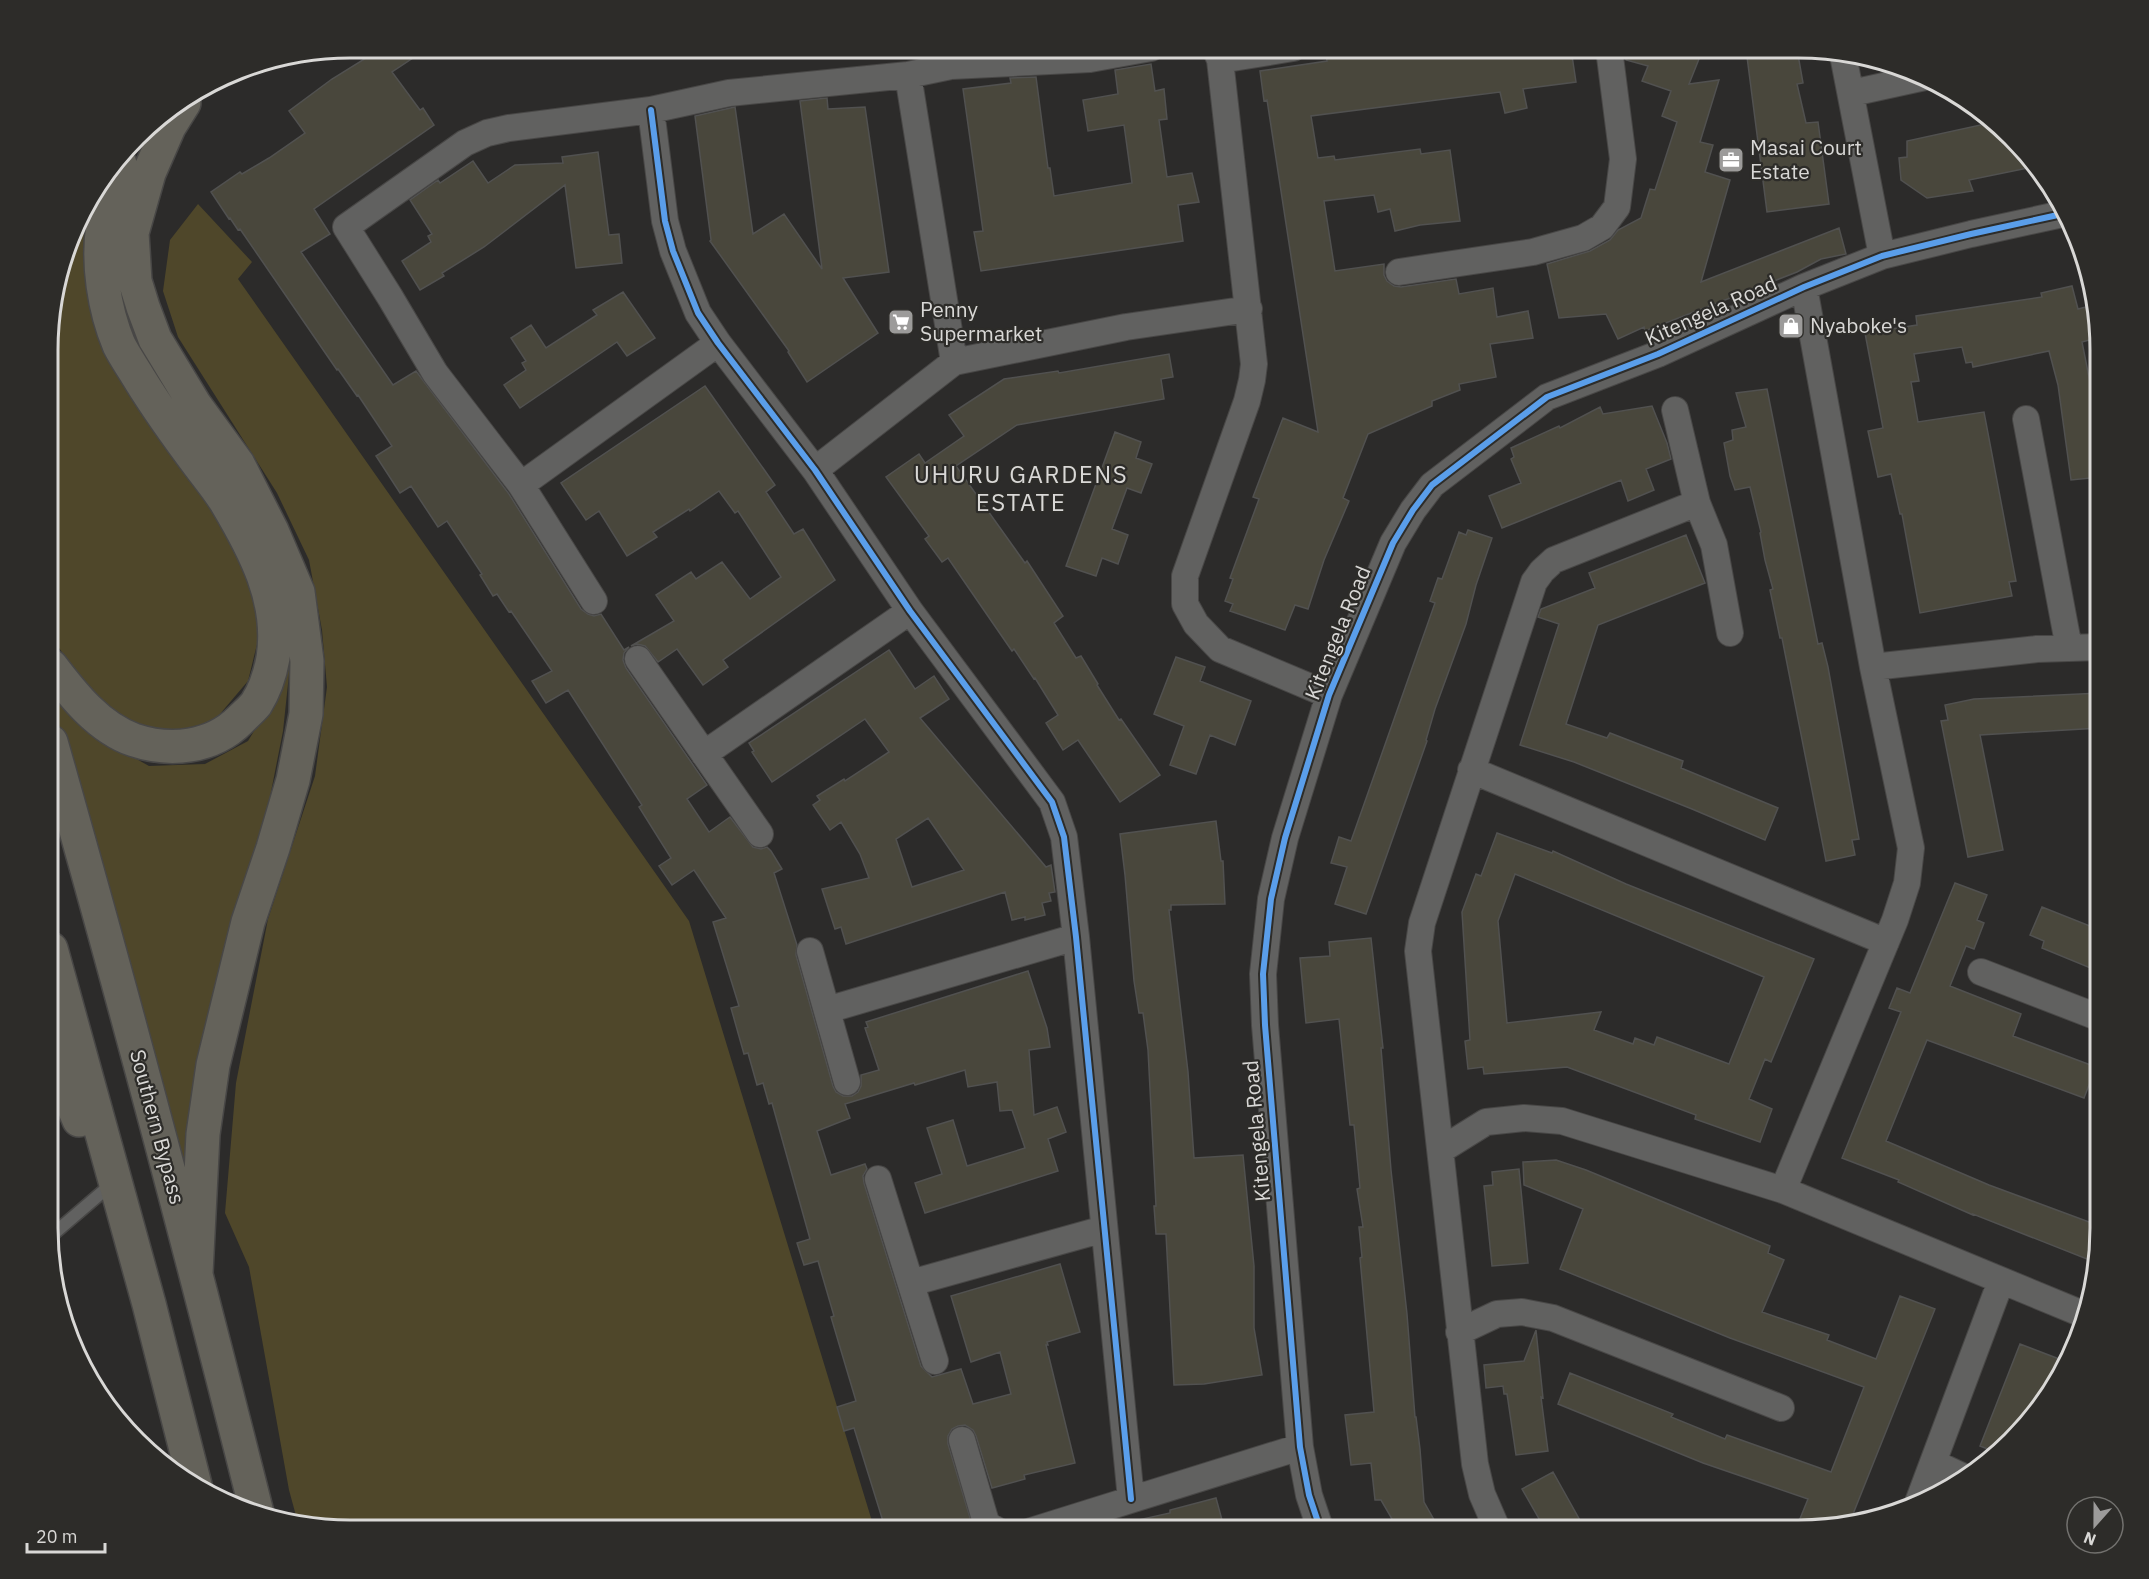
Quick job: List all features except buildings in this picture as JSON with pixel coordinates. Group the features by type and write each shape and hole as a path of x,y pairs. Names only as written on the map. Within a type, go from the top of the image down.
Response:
{"highway":[{"path":"175,118 149,173 132,233 135,281 142,307 155,339 195,405 238,464 272,531 298,592 307,661 306,714 293,780 248,922 213,1065 203,1134 196,1273"},
{"path":"58,676 69,691 102,722 132,739 159,746 186,746 218,736 233,726 255,705 269,679 276,639 274,610 260,565 225,500 164,418 129,362 113,326 101,269 103,225 115,179"},
{"name":"Southern Bypass","path":"58,767 111,953 255,1504"},
{"path":"58,974 149,1304 192,1473"},
{"path":"58,1071 107,1188 149,1304"}],"street":[{"path":"594,601 521,485 435,374 346,227 465,143 487,133 509,128 651,110 729,93 908,75 951,66 1096,58"},
{"path":"1218,58 1254,364 1252,380 1185,576 1185,604 1196,624 1220,649 1329,695"},
{"path":"1399,272 1533,252 1583,238 1602,227 1617,207 1623,159 1610,58"},
{"path":"1846,63 1882,256"},
{"path":"908,75 954,362"},
{"path":"1852,93 1909,81"},
{"path":"651,110 665,220 673,252 698,313 718,343 815,470 910,611 1052,802 1064,837 1076,937 1131,1499"},
{"name":"Kitengela Road","path":"1317,1520 1309,1496 1300,1447 1272,1117 1263,974 1271,899 1285,838 1329,695 1393,543 1413,510 1432,485 1547,397 1658,354 1804,287 1882,256 2056,215"},
{"path":"1783,1190 1886,942 1907,883 1911,848 1873,667 1804,287"},
{"path":"815,470 954,362 1126,327 1249,309"},
{"path":"521,485 718,343"},
{"path":"1675,410 1697,503 1714,545 1730,633"},
{"path":"2026,419 2069,648"},
{"path":"1493,1520 1482,1494 1475,1464 1459,1332 1418,951 1422,923 1534,582 1554,560 1697,503"},
{"path":"704,754 910,611"},
{"path":"1873,667 2037,649 2090,647"},
{"path":"638,658 760,834"},
{"path":"1471,770 1886,942"},
{"path":"827,1010 1076,937"},
{"path":"810,951 847,1082"},
{"path":"1982,972 2090,1014"},
{"path":"1441,1150 1486,1122 1524,1118 1562,1120 1783,1190 2078,1312"},
{"path":"878,1179 935,1360"},
{"path":"911,1283 1104,1229"},
{"path":"1922,1492 2001,1281"},
{"path":"1459,1332 1497,1314 1522,1312 1553,1318 1781,1408"},
{"path":"962,1440 986,1520"},
{"path":"1065,1520 1300,1447"},
{"path":"1934,1463 1957,1474"}],"lane":[{"path":"58,1230 107,1188"}],"shaded area":[{"path":"198,204 252,262 238,279 689,921 872,1520 332,1520 296,1515 289,1490 249,1267 225,1213 236,1083 268,919 315,776 327,687 322,630 309,560 277,493 178,337 163,291 170,240"},
{"path":"95,210 91,289 249,571 260,632 248,681 214,721 164,734 119,718 82,682 58,646 58,351 61,313 68,275 81,239"},
{"path":"289,640 290,665 283,731 270,797 214,1004 186,1208 58,722 58,689 99,738 149,766 205,764 248,741 269,706"}],"cycle path":[{"path":"651,110 665,221 673,251 698,313 718,343 815,470 910,611 1052,802 1064,837 1076,937 1131,1499"},
{"path":"1317,1520 1309,1495 1300,1447 1265,1025 1263,974 1271,899 1285,838 1329,695 1393,543 1413,510 1432,485 1547,397 1658,354 1804,287 1882,256 2056,215"}],"place":[{"name":"Masai Court Estate","path":"1731,160"},
{"name":"Penny Supermarket","path":"901,322"},
{"name":"Nyaboke's","path":"1791,326"}],"district":[{"name":"UHURU GARDENS ESTATE","path":"1021,489"}]}
